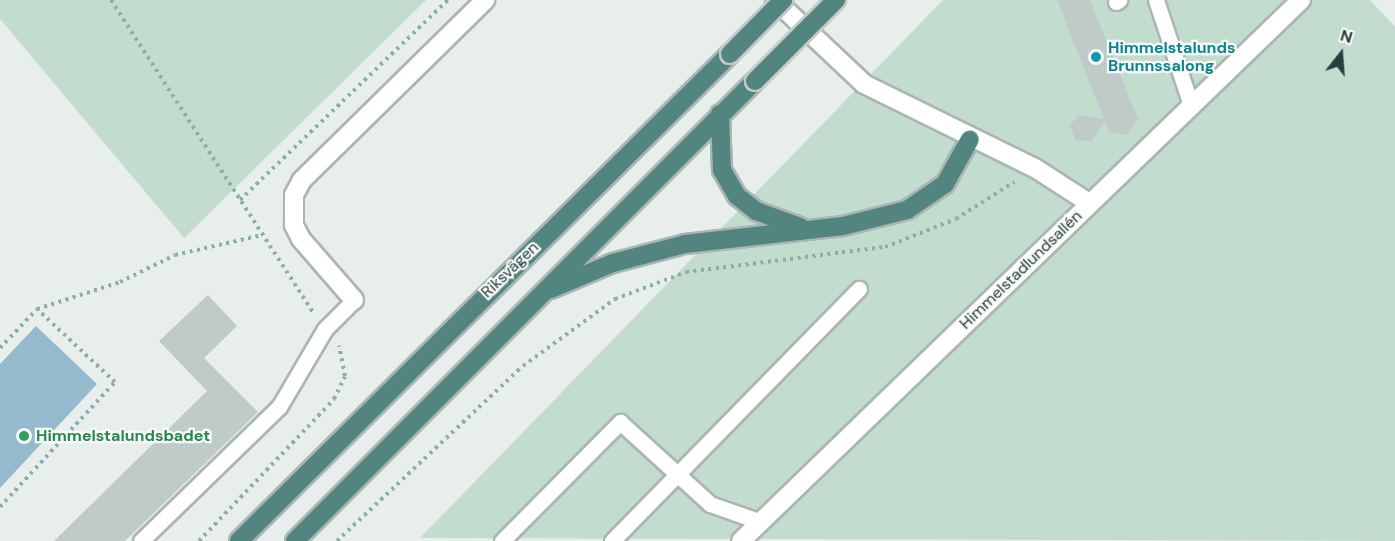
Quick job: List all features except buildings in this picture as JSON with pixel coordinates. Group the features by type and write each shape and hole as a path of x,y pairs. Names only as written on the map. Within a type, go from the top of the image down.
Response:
{"highway":[{"name":"Riksvägen","path":"238,541 783,0"},
{"path":"295,541 836,0"},
{"path":"720,114 722,170 737,196 756,211 807,229"},
{"path":"544,292 651,252 879,219 922,202 945,184 970,139"}],"street":[{"path":"354,300 302,239 294,225 294,195 302,180 485,0"},
{"path":"775,0 864,84 970,139 1035,168 1089,203"},
{"name":"Himmelstadlundsallén","path":"741,541 1301,0"}],"lane":[{"path":"1156,0 1191,105"},
{"path":"612,541 860,289"},
{"path":"141,541 279,407 325,329 354,300"},
{"path":"502,541 620,422 710,504 761,522"}],"path":[{"path":"111,0 240,200 448,0"},
{"path":"337,541 523,366 615,299 686,272 885,247 956,219 1035,168"},
{"path":"0,348 37,309 120,282 175,255 262,235"},
{"path":"0,507 115,382 37,309"}],"green space":[{"path":"0,0 426,0 184,238 0,19"},
{"path":"943,0 1370,0 1395,27 1395,541 420,538"}],"water":[{"name":"Himmelstalundsbadet","path":"36,326 97,384 0,488 0,364"}],"place":[{"name":"Himmelstalunds Brunnssalong","path":"1096,57"},
{"name":"Himmelstalundsbadet","path":"24,436"}]}
